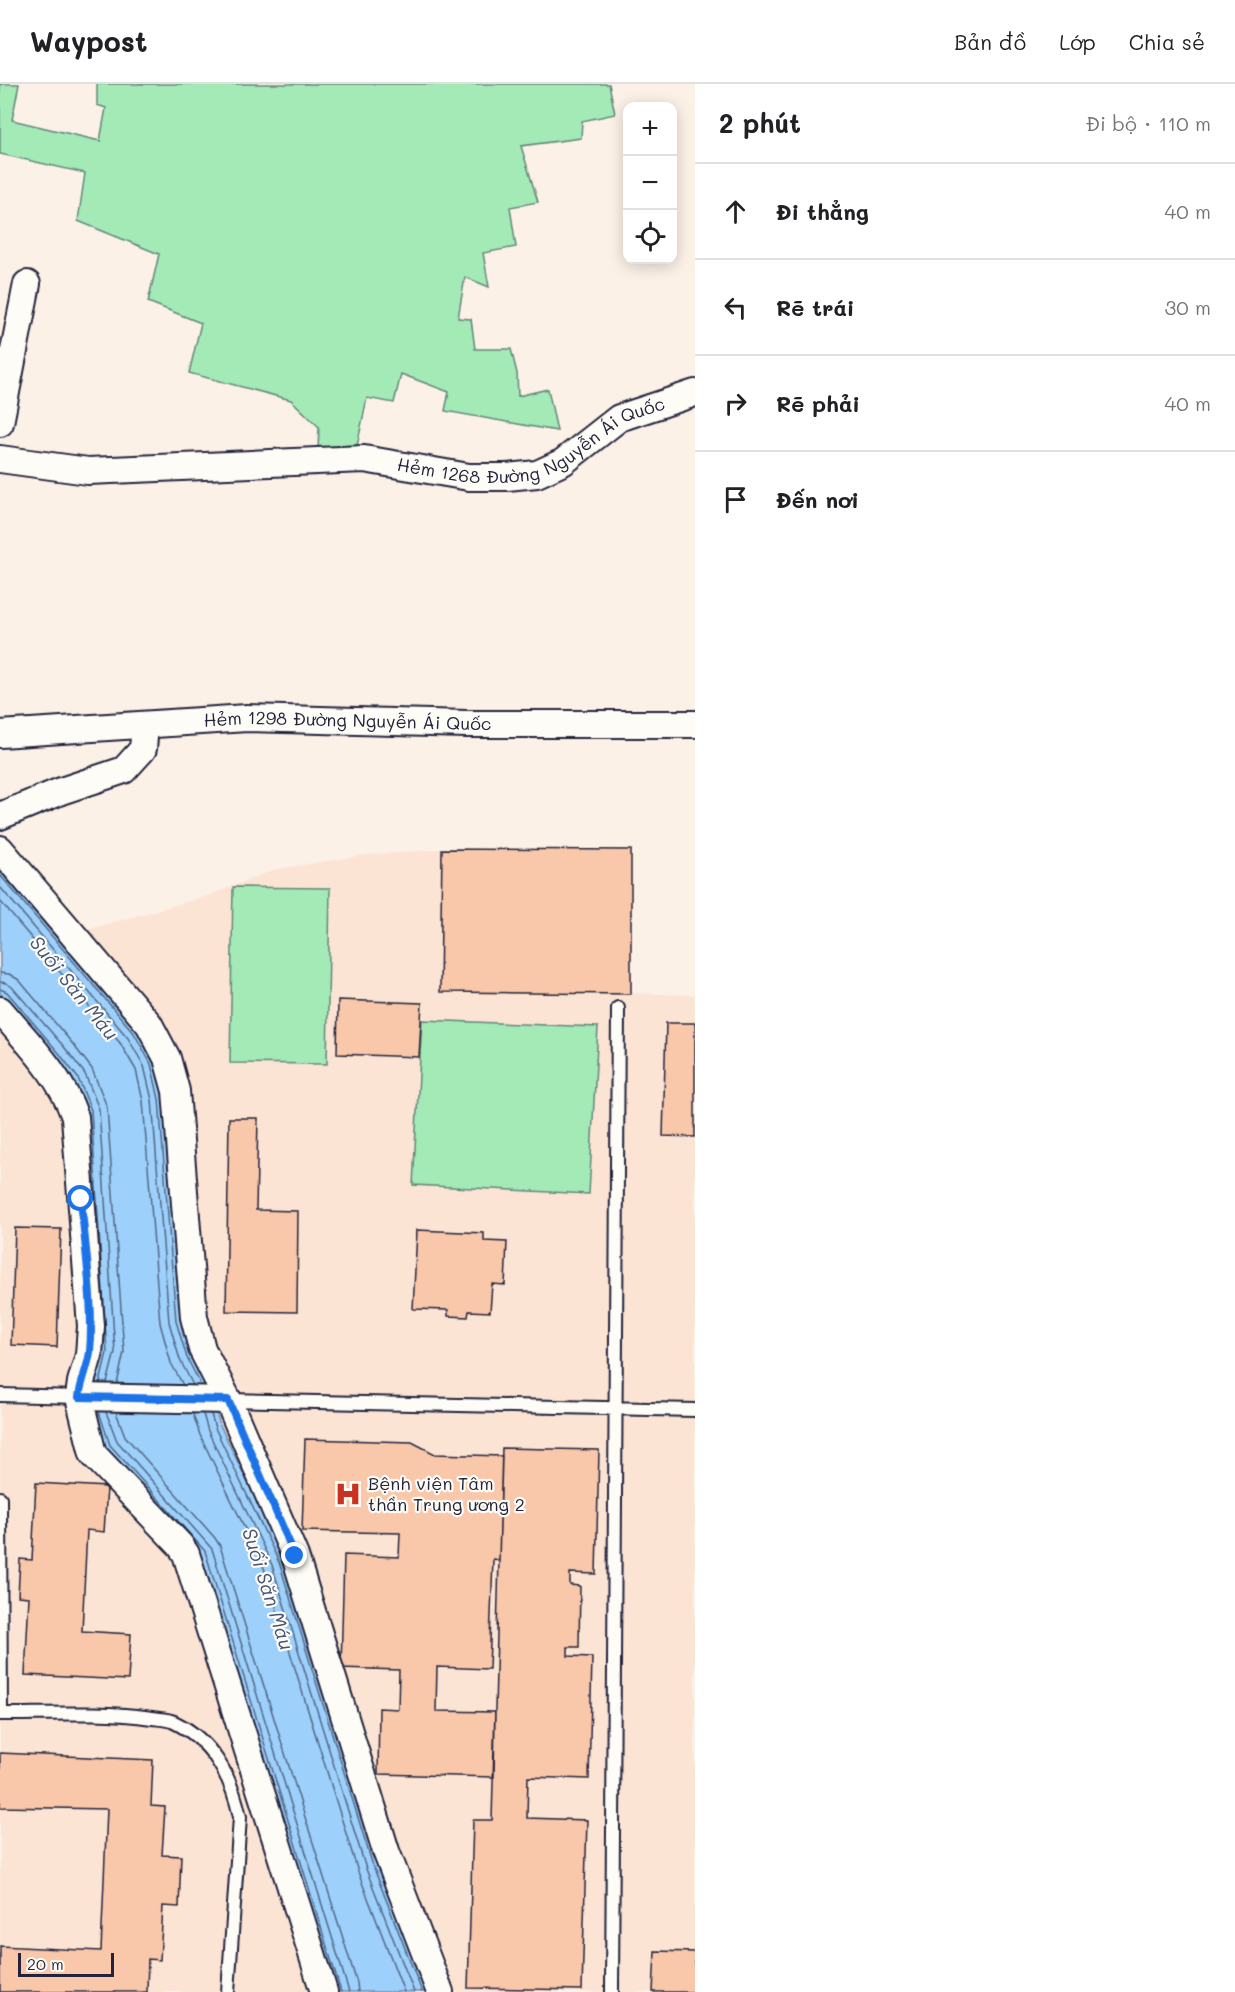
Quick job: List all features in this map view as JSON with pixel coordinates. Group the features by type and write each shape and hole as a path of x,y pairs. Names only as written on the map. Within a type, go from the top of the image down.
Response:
{"street":[{"path":"0,423 27,284"},
{"name":"Hẻm 1268 Đường Nguyễn Ái Quốc","path":"0,459 88,471 364,459 469,477 507,477 537,474 563,462 619,418 695,393"},
{"name":"Hẻm 1298 Đường Nguyễn Ái Quốc","path":"0,734 247,718 466,724 695,724"},
{"path":"0,816 61,791 124,770 143,749 145,725"},
{"path":"0,849 149,1024 167,1058 176,1091 194,1317 202,1349 228,1400 295,1556 386,1851 440,1992"},
{"path":"0,1010 59,1081 68,1096 75,1117 91,1326 89,1355 79,1397 93,1454 186,1554 324,1992"},
{"path":"79,1397 228,1400"}],"lane":[{"path":"612,1992 618,1008"},
{"path":"0,1395 79,1397"},
{"path":"228,1400 695,1410"},
{"path":"0,1498 1,1714 130,1715 173,1722 200,1739 217,1760 235,1792 240,1817 228,1992"}],"shaded area":[{"name":"Bệnh viện Tâm thần Trung ương 2","path":"442,849 631,850 631,993 695,995 695,1992 0,1992 0,944 86,930 207,896 276,869 366,855"}],"green space":[{"path":"0,84 19,84 12,120 100,141 106,108 97,105 97,84 609,84 615,114 582,121 581,138 521,146 538,202 510,207 516,247 483,253 489,287 465,277 458,318 471,319 475,349 511,349 517,373 518,396 548,389 557,431 445,411 449,392 401,374 394,403 367,398 357,446 318,450 319,427 291,400 189,373 201,323 148,302 159,254 78,221 85,173 0,154"},
{"path":"233,887 330,888 327,1064 230,1063"},
{"path":"422,1020 598,1027 589,1194 413,1185"}],"water":[{"name":"Suối Săn Máu","path":"0,866 139,1030 157,1061 165,1097 206,1380 220,1425 285,1560 428,1992 336,1992 199,1553 105,1448 94,1418 85,1112 73,1082 55,1057 0,993"}],"building":[{"path":"442,849 631,850 631,994 440,992"},
{"path":"338,1000 422,1003 419,1057 337,1054"},
{"path":"666,1023 695,1023 695,1137 663,1136"},
{"path":"229,1118 258,1118 256,1210 298,1211 297,1312 226,1311"},
{"path":"15,1228 61,1229 57,1347 11,1345"},
{"path":"417,1230 484,1233 484,1241 507,1242 505,1285 492,1284 490,1312 469,1311 468,1317 448,1316 448,1310 413,1309"},
{"path":"305,1439 412,1442 435,1454 502,1456 499,1560 493,1559 489,1669 437,1667 436,1711 495,1712 494,1777 378,1774 379,1708 398,1709 399,1670 341,1668 344,1555 399,1557 400,1533 302,1531"},
{"path":"502,1448 599,1450 596,1574 570,1573 570,1585 580,1586 579,1647 568,1647 568,1656 592,1657 589,1779 528,1777 527,1818 587,1820 582,1990 468,1988 473,1820 492,1820"},
{"path":"36,1483 107,1487 104,1532 87,1530 82,1631 131,1634 128,1680 25,1675 29,1597 18,1596 20,1559 32,1560"},
{"path":"0,1753 153,1760 151,1806 165,1807 162,1855 181,1856 179,1907 163,1906 160,1960 148,1959 147,1992 0,1992 0,1946 101,1951 107,1809 0,1807"},
{"path":"655,1951 695,1952 695,1992 653,1992"}],"place":[{"name":"Bệnh viện Tâm thần Trung ương 2","path":"348,1494"}],"route":[{"path":"81,1199 91,1326 89,1355 79,1397 228,1400 295,1556"}]}
